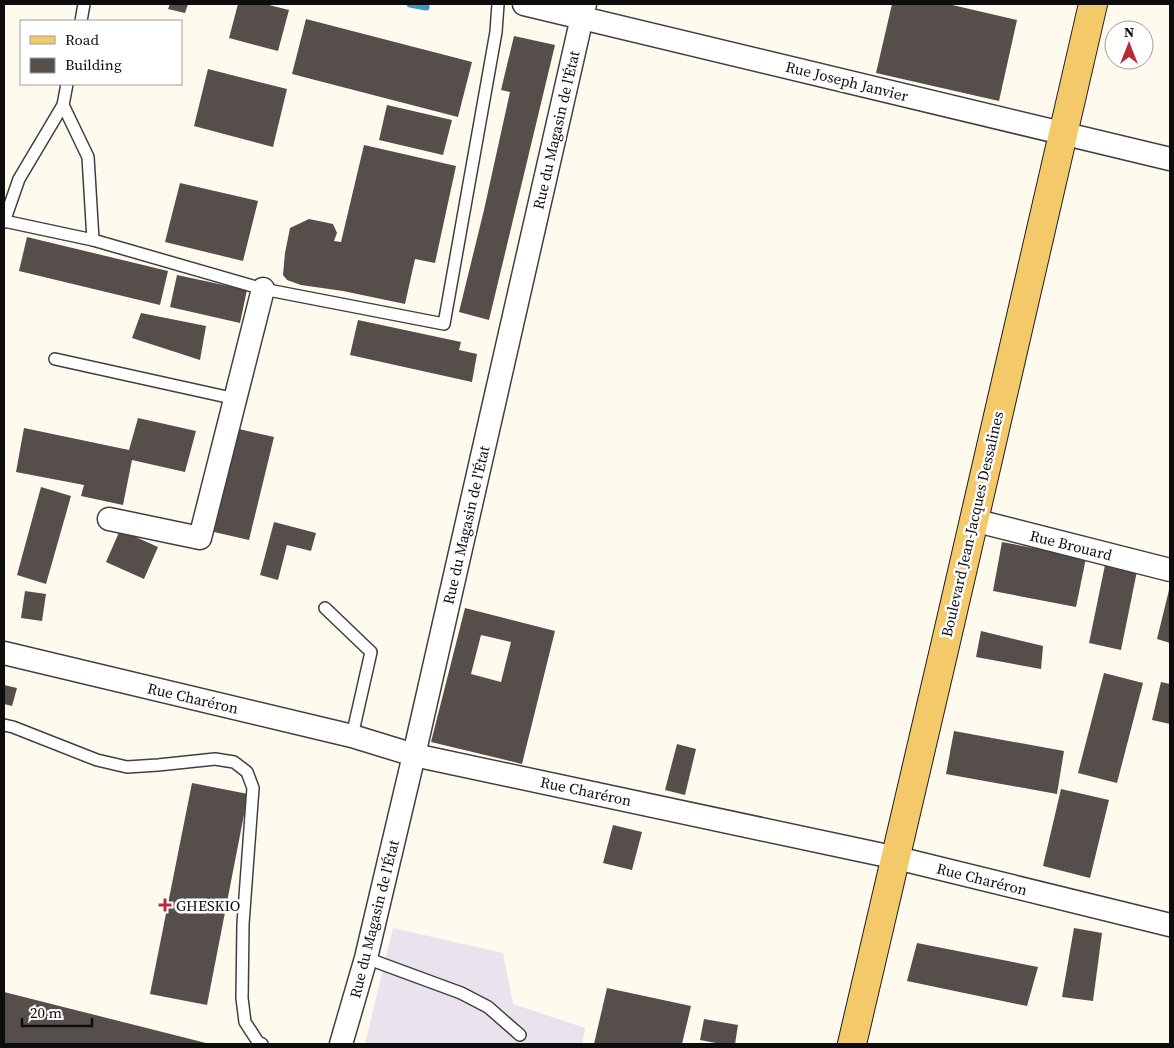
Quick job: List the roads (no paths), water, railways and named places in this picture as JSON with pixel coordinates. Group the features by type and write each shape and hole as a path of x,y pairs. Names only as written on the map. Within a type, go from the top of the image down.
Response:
{"main road":[{"name":"Boulevard Jean-Jacques Dessalines","path":"852,1044 897,858 973,520 1093,4"}],"street":[{"name":"Rue Joseph Janvier","path":"524,4 583,11 1170,159"},
{"name":"Rue du Magasin de l'État","path":"341,1044 366,958 414,754 583,11"},
{"path":"109,519 200,538 263,289"},
{"name":"Rue Brouard","path":"973,520 1170,570"},
{"name":"Rue Charéron","path":"4,653 352,736 414,754 897,858 1170,925"}],"lane":[{"path":"80,20 84,4"},
{"path":"67,85 63,105 19,179 4,221 93,240 263,289 444,324 496,32 498,4"},
{"path":"63,105 88,157 93,240"},
{"path":"55,359 236,399"},
{"path":"325,608 371,652 352,736"},
{"path":"4,725 97,760 127,767 215,759 234,762 247,772 254,788 243,924 242,998 245,1022 258,1042 262,1044"},
{"path":"366,958 461,993 488,1007 520,1035"}],"waterway":[{"path":"410,4 426,7"}],"place":[{"name":"GHESKIO","path":"165,905"}]}
